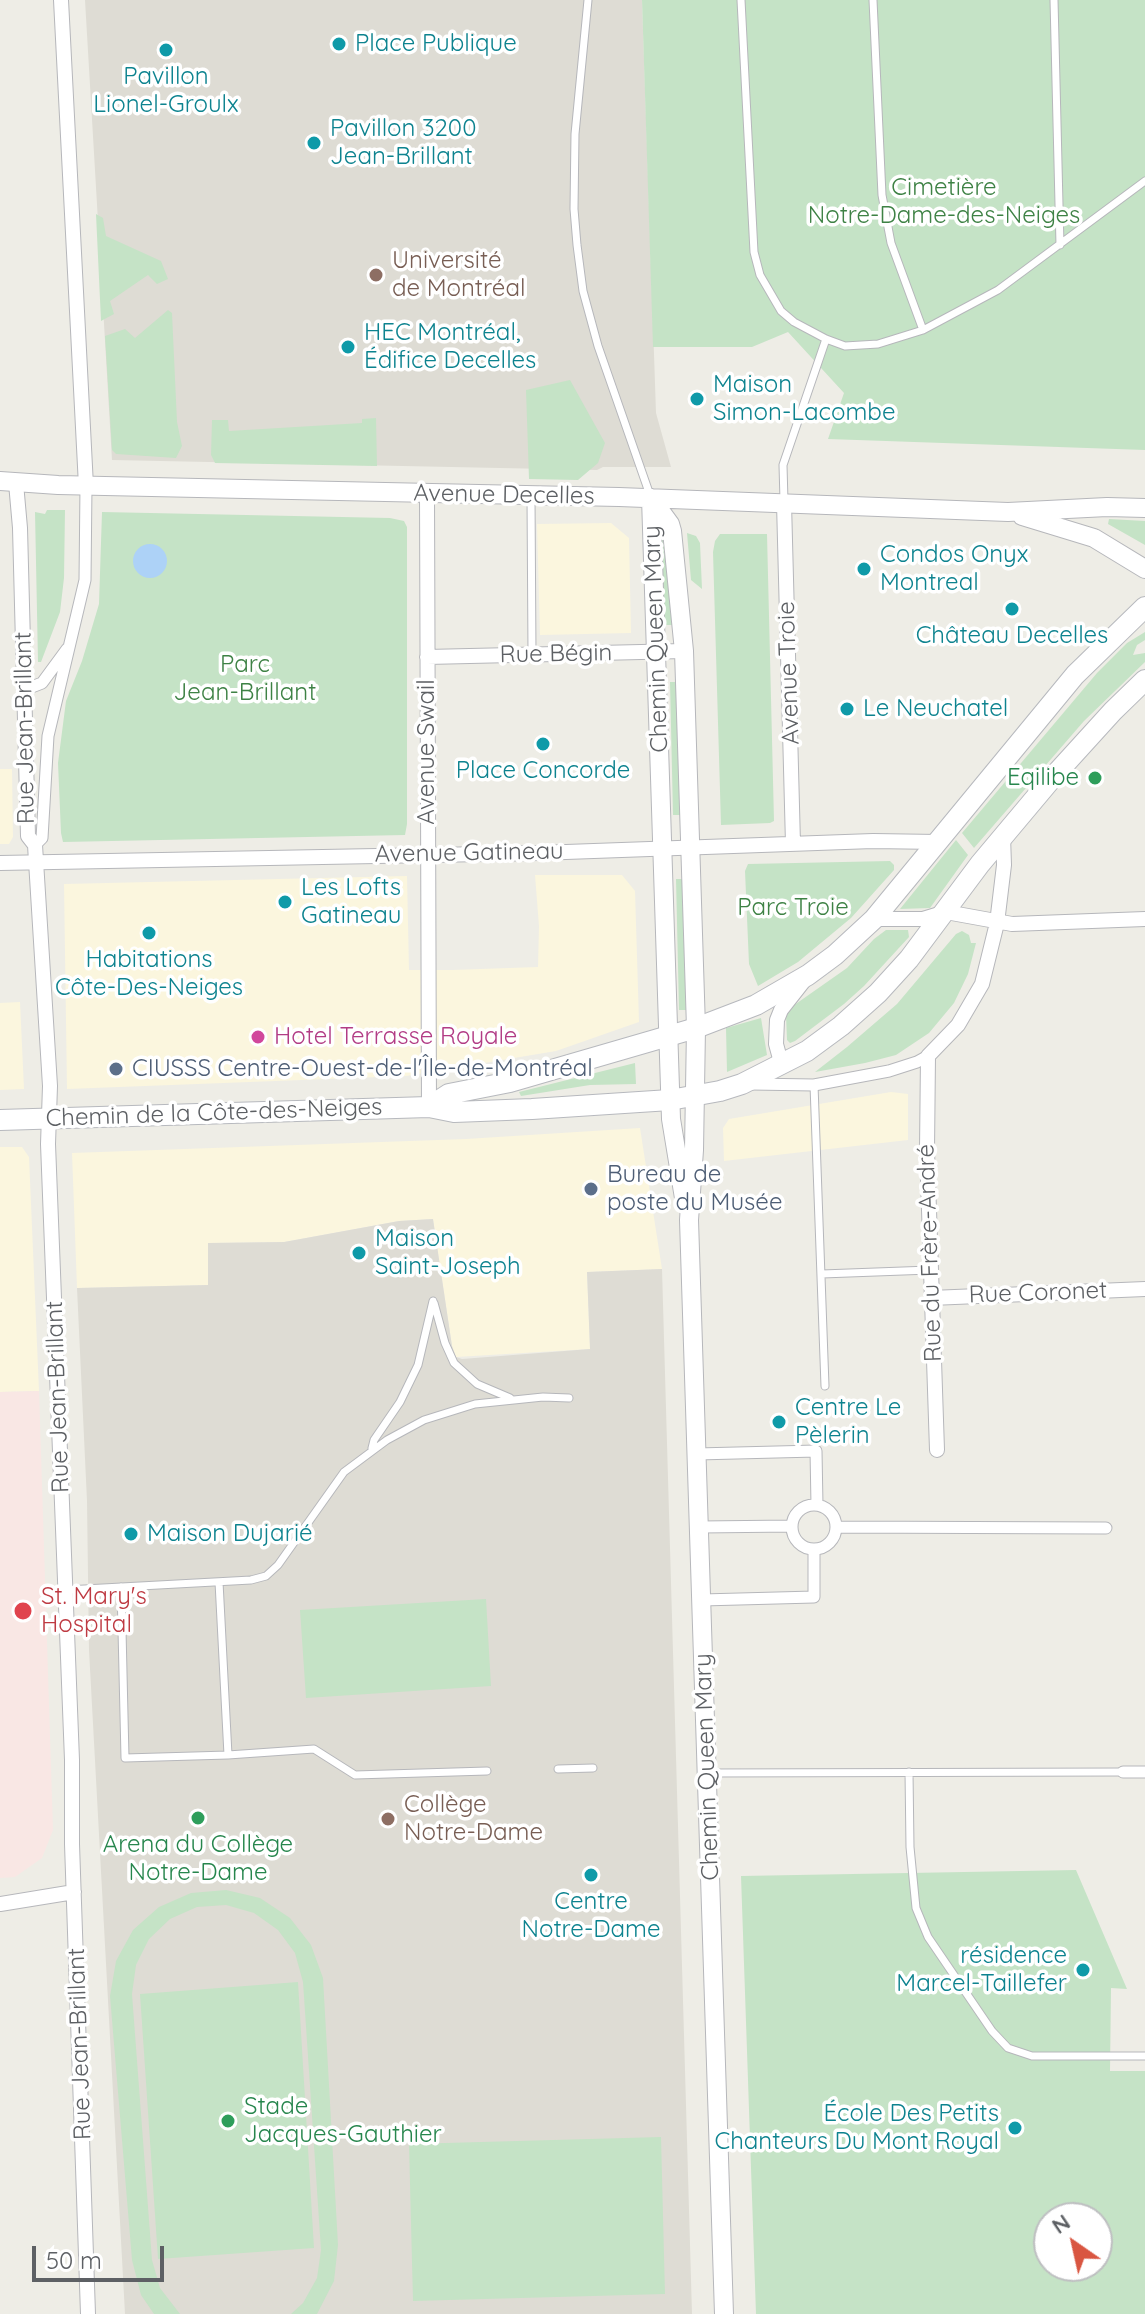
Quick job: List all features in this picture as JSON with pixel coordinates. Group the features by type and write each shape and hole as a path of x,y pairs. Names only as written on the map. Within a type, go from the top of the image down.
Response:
{"main road":[{"name":"Chemin de la Côte-des-Neiges","path":"429,1107 449,1094 510,1082 668,1038 756,1005 808,975 874,919 1075,675 1145,607"},
{"name":"Chemin de la Côte-des-Neiges","path":"0,1120 429,1107 454,1112 670,1100 695,1097 742,1084 782,1066 823,1040 869,1002 909,959 1003,836 1081,745 1145,680"}],"street":[{"path":"35,845 42,838 48,736 85,580 86,486 61,0"},
{"name":"Avenue Decelles","path":"8,482 651,498 1008,512 1145,508"},
{"name":"Rue Jean-Brillant","path":"8,482 20,528 28,836 35,845 46,997 88,2314"},
{"name":"Avenue Swail","path":"427,494 429,1107"},
{"name":"Chemin Queen Mary","path":"651,498 670,1100 675,1152 689,1220"},
{"name":"Chemin Queen Mary","path":"651,498 672,531 684,651 696,1028 694,1150 689,1220 724,2314"},
{"name":"Avenue Troie","path":"784,503 793,844"},
{"name":"Avenue Decelles","path":"1008,512 1094,538 1145,569"},
{"path":"24,690 42,683 69,646"},
{"name":"Rue Bégin","path":"427,657 684,651"},
{"name":"Chemin de la Côte-des-Neiges","path":"742,1084 814,1085 889,1071 928,1056 951,1035 974,1001 986,973 997,923 1004,865 1003,836"},
{"name":"Avenue Gatineau","path":"0,863 938,842"},
{"path":"874,919 923,919 946,912 997,923 1145,919"},
{"name":"Chemin de la Côte-des-Neiges","path":"782,1066 776,1044 777,1020 808,975"},
{"name":"Rue du Frère-André","path":"928,1056 930,1270 937,1450"},
{"name":"Rue Coronet","path":"931,1298 1145,1289"},
{"path":"697,1454 816,1451 817,1505"},
{"path":"817,1505 828,1510 836,1521 836,1527 827,1545 814,1549 801,1545 792,1526 797,1513 817,1505"},
{"path":"700,1527 792,1526"},
{"path":"836,1527 1106,1528"},
{"path":"702,1600 814,1597 814,1549"},
{"path":"1123,1772 1145,1772"},
{"path":"0,1904 74,1892"}],"lane":[{"path":"588,0 575,134 577,245 583,291 598,346 651,498"},
{"path":"741,0 754,252 760,275 781,311 794,322 826,339 845,346 878,344 923,330 998,290 1145,181"},
{"path":"873,0 882,195 891,243 923,330"},
{"path":"1054,0 1060,245"},
{"path":"784,503 783,465 826,339"},
{"path":"531,496 532,654"},
{"path":"814,1085 825,1386"},
{"path":"822,1274 930,1270"},
{"path":"372,1449 374,1440 400,1402 418,1365 433,1301 454,1363 477,1384 511,1399"},
{"path":"64,1590 258,1579 272,1572 334,1485 372,1449 441,1413 475,1404 511,1399 569,1398"},
{"path":"219,1582 228,1755"},
{"path":"121,1587 125,1758 314,1749 355,1775 487,1771"},
{"path":"558,1769 593,1768"},
{"path":"909,1772 910,1847 916,1908 928,1937 992,2031 1008,2048 1032,2056 1145,2056"},
{"path":"707,1773 1123,1772"}],"shaded area":[{"name":"Université de Montréal","path":"85,0 642,0 656,413 671,467 603,467 597,470 112,460"},
{"path":"611,523 629,538 631,633 540,635 537,524"},
{"path":"0,769 12,769 13,837 9,844 0,844"},
{"path":"535,875 622,875 635,891 639,1022 556,1051 406,1076 67,1089 64,884 407,876 409,970 452,970 538,967"},
{"path":"20,1002 24,1089 0,1090 0,1003"},
{"path":"891,1092 908,1094 908,1140 724,1161 723,1128 729,1119"},
{"path":"640,1128 662,1269 587,1272 590,1349 456,1357 433,1219 399,1221 284,1242 208,1243 208,1285 77,1288 72,1153 466,1139"},
{"path":"0,1147 22,1147 29,1157 39,1391 0,1392"},
{"name":"Collège Notre-Dame","path":"433,1219 452,1346 456,1357 462,1359 590,1349 587,1272 662,1269 692,2314 125,2314 89,1650 87,1501 77,1288 208,1285 208,1243 284,1242 399,1221"},
{"name":"St. Mary's Hospital","path":"39,1391 53,1830 42,1858 15,1877 0,1878 0,1392"}],"green space":[{"name":"Cimetière Notre-Dame-des-Neiges","path":"642,0 1145,0 1145,450 828,439 844,393 788,332 752,347 653,347"},
{"path":"96,214 103,218 106,236 161,261 168,279 157,284 148,275 110,301 114,314 101,321"},
{"path":"168,310 172,313 177,422 182,446 176,458 116,454 112,450 105,336 125,329 135,338"},
{"path":"570,380 605,443 598,463 578,480 529,479 526,390"},
{"path":"376,418 377,466 215,463 211,455 212,420 228,420 229,431 362,423 362,419"},
{"path":"47,510 65,510 64,578 60,612 41,662 38,662 35,512 45,514"},
{"name":"Parc Jean-Brillant","path":"102,512 390,518 404,521 407,527 405,835 63,842 58,763 66,701 99,604"},
{"path":"1109,519 1145,521 1145,545 1108,524"},
{"path":"687,533 696,536 700,543 702,589 691,580"},
{"path":"720,534 767,534 774,821 770,823 721,825 713,552"},
{"path":"657,538 663,538 673,625 660,625"},
{"path":"1145,632 1145,640 1137,645 1133,655 1145,653 1145,662 1084,721 974,848 962,833 1097,673 1127,643"},
{"path":"670,682 677,682 680,815 673,815"},
{"path":"956,840 968,855 930,908 900,909"},
{"name":"Parc Troie","path":"890,861 894,870 851,918 798,962 758,986 749,964 745,871 748,864"},
{"path":"676,879 682,879 686,1010 679,1010"},
{"path":"886,930 908,930 909,937 844,1004 790,1043 787,1040 786,1015 790,1008 847,968"},
{"path":"962,931 969,935 971,943 976,943 968,974 954,1003 929,1033 896,1055 815,1072 897,1004 956,934"},
{"path":"761,1018 767,1055 727,1072 726,1028"},
{"path":"635,1063 636,1084 590,1085 521,1096 519,1092"},
{"path":"486,1599 491,1686 306,1698 300,1610"},
{"path":"1076,1870 1127,1989 1111,1988 1110,2071 1145,2071 1145,2314 756,2314 741,1876"},
{"path":"226,1890 260,1898 290,1918 311,1945 323,1978 338,2245 334,2281 317,2314 291,2314 303,2303 317,2278 321,2250 303,1982 295,1953 278,1930 254,1913 226,1905 197,1907 170,1919 149,1939 136,1965 132,1994 152,2260 160,2288 180,2314 154,2314 141,2295 132,2260 110,1996 116,1961 133,1930 159,1907 191,1893"},
{"name":"Stade Jacques-Gauthier","path":"298,1982 314,2248 158,2259 140,1994"},
{"path":"661,2137 665,2294 413,2301 409,2144"}],"water":[{"path":"150,544 162,549 167,561 162,573 150,578 138,573 133,561 138,549"}],"place":[{"name":"Place Publique","path":"339,44"},
{"name":"Pavillon Lionel-Groulx","path":"166,50"},
{"name":"Pavillon 3200 Jean-Brillant","path":"314,143"},
{"name":"Université de Montréal","path":"376,275"},
{"name":"HEC Montréal, Édifice Decelles","path":"348,347"},
{"name":"Maison Simon-Lacombe","path":"697,399"},
{"name":"Condos Onyx Montreal","path":"864,569"},
{"name":"Château Decelles","path":"1012,609"},
{"name":"Le Neuchatel","path":"847,709"},
{"name":"Place Concorde","path":"543,744"},
{"name":"Eqilibe","path":"1095,778"},
{"name":"Les Lofts Gatineau","path":"285,902"},
{"name":"Habitations Côte-Des-Neiges","path":"149,933"},
{"name":"Hotel Terrasse Royale","path":"258,1037"},
{"name":"CIUSSS Centre-Ouest-de-l'Île-de-Montréal","path":"116,1069"},
{"name":"Bureau de poste du Musée","path":"591,1189"},
{"name":"Maison Saint-Joseph","path":"359,1253"},
{"name":"Centre Le Pèlerin","path":"779,1422"},
{"name":"Maison Dujarié","path":"131,1534"},
{"name":"St. Mary's Hospital","path":"23,1611"},
{"name":"Arena du Collège Notre-Dame","path":"198,1818"},
{"name":"Collège Notre-Dame","path":"388,1819"},
{"name":"Centre Notre-Dame","path":"591,1875"},
{"name":"résidence Marcel-Taillefer","path":"1083,1970"},
{"name":"Stade Jacques-Gauthier","path":"228,2121"},
{"name":"École Des Petits Chanteurs Du Mont Royal","path":"1015,2128"}]}
